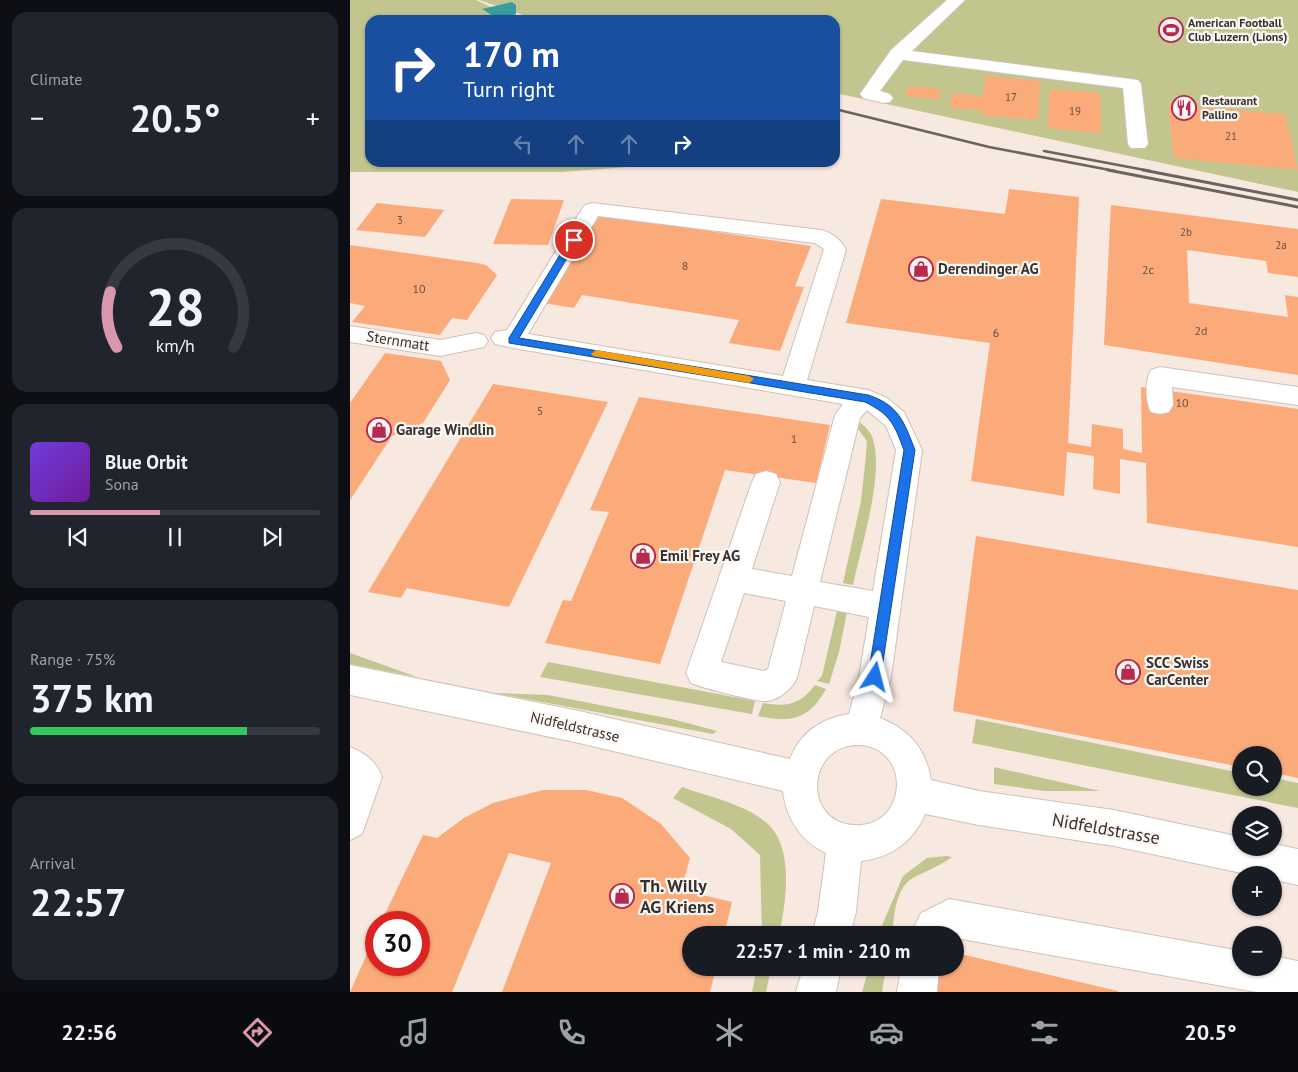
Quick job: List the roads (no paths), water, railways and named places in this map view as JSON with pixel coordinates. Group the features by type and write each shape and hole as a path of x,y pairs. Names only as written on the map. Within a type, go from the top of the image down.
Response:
{"street":[{"path":"884,98 870,94 897,54 957,0"},
{"path":"897,54 1132,84 1138,144"},
{"path":"792,387 835,250 833,245 821,237 592,209 508,339 792,387 863,398 886,408 898,420 909,450 875,677 861,729"},
{"name":"Sternmatt","path":"350,334 440,348 476,341"},
{"path":"1160,405 1160,376 1298,396"},
{"path":"766,482 702,673 767,686 781,678 848,415 863,398"},
{"path":"734,578 886,607"},
{"name":"Nidfeldstrasse","path":"350,680 579,727 800,778"},
{"path":"861,729 876,733 890,740 901,751 909,764 914,778 914,794 910,809 902,823 891,833 877,841 862,844 845,842 820,830 810,819 803,806 800,778 803,764 821,741 833,734 861,729"},
{"path":"350,764 365,776 350,822"},
{"name":"Nidfeldstrasse","path":"914,794 979,808 1114,828 1298,867"},
{"path":"833,926 837,912 845,842"},
{"path":"934,926 949,918 1298,980"},
{"path":"816,992 820,976"},
{"path":"917,992 919,976"}],"water":[{"path":"512,2 516,5 516,14 492,15 482,9"}],"railway":[{"path":"840,110 989,147 1115,171"},
{"path":"1044,151 1150,171"},
{"path":"1108,170 1298,207"},
{"path":"1143,170 1298,200"}],"place":[{"name":"American Football Club Luzern (Lions)","path":"1171,30"},
{"name":"Restaurant Pallino","path":"1184,108"},
{"name":"Derendinger AG","path":"921,269"},
{"name":"Garage Windlin","path":"379,430"},
{"name":"Emil Frey AG","path":"643,556"},
{"name":"SCC Swiss CarCenter","path":"1128,672"},
{"name":"Th. Willy AG Kriens","path":"622,896"}]}
